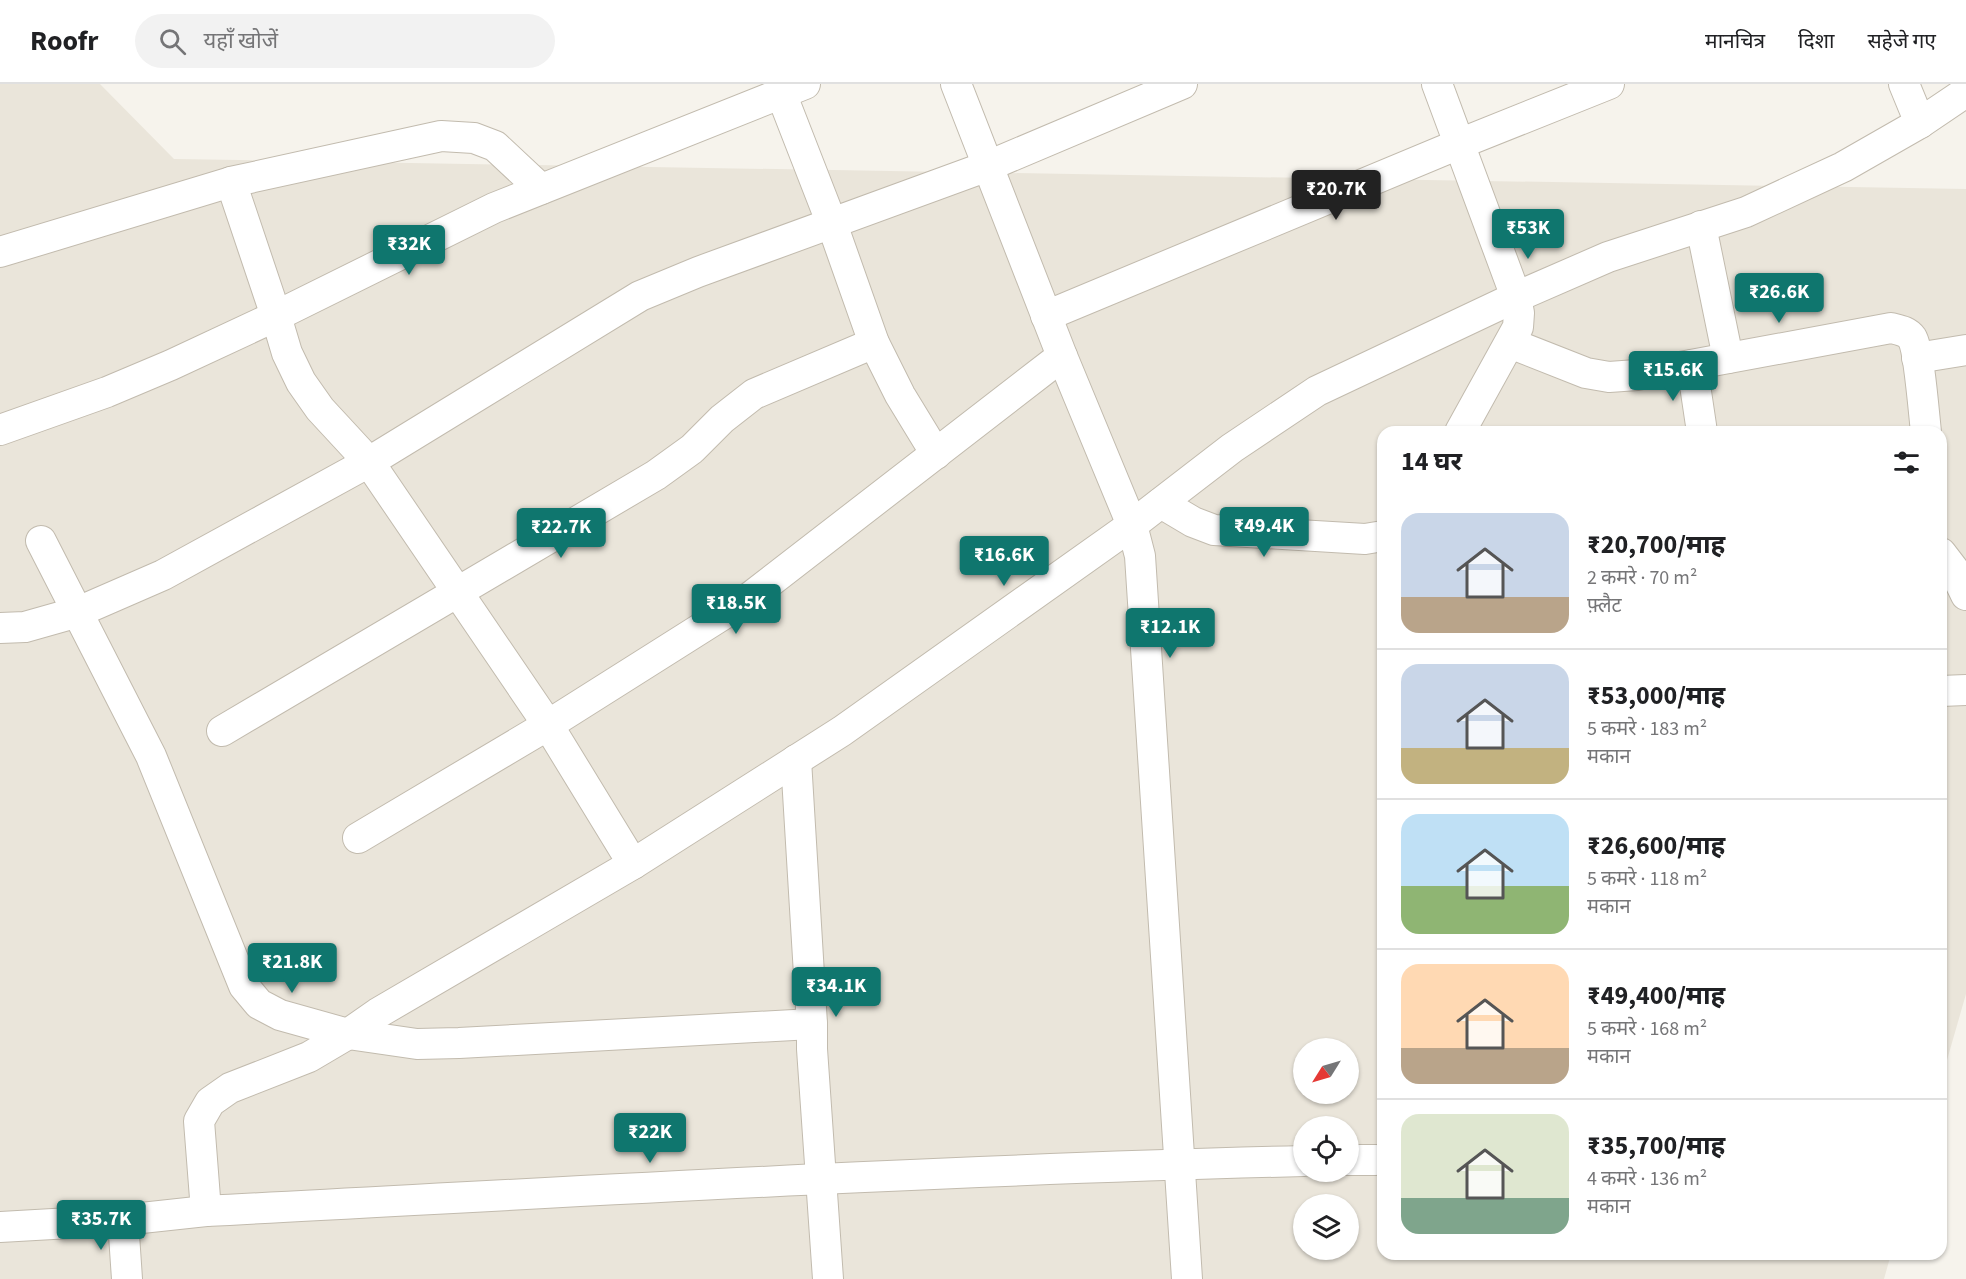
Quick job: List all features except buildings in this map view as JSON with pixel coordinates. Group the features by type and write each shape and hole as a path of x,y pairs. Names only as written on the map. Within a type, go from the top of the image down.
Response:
{"street":[{"path":"956,84 1046,316 1132,525 1140,556 1187,1279"},
{"path":"0,628 25,627 78,612 163,575 369,462 639,296 698,272 988,166 1182,84"},
{"path":"1437,84 1520,313 1518,327 1510,343 1463,426"},
{"path":"1046,316 1609,84"},
{"path":"1905,84 1920,123"},
{"path":"0,430 118,388 171,366 494,208 793,89 832,224 874,344 900,395 936,454"},
{"path":"206,1211 199,1121 210,1102 230,1088 309,1056 348,1034 378,1013 633,864 796,760 852,724 1132,525 1232,448 1317,391 1516,297 1608,257 1746,212 1843,167 1920,123 1966,92"},
{"path":"0,252 231,182 441,136 474,138 495,146 541,189"},
{"path":"231,182 287,353 301,382 320,410 369,462 548,725 633,864"},
{"path":"1701,226 1728,358"},
{"path":"1510,343 1586,373 1609,378 1637,375 1891,328 1905,332 1913,339 1925,426"},
{"path":"222,731 656,475 692,449 722,418 754,394 874,344"},
{"path":"1917,358 1966,350"},
{"path":"358,838 548,725 749,598 1062,356"},
{"path":"1692,365 1701,426"},
{"path":"1161,503 1193,522 1214,530 1365,539 1377,537"},
{"path":"41,541 151,756 244,986 258,1004 280,1015 348,1034 417,1044 812,1024"},
{"path":"1947,561 1966,595"},
{"path":"1947,691 1966,690"},
{"path":"796,760 812,1049 828,1279"},
{"path":"0,1227 123,1220 206,1211 821,1179 1293,1161"},
{"path":"123,1220 127,1279"}],"shaded area":[{"path":"0,84 100,84 174,159 1966,189 1966,994 1947,1060 1947,426 1377,426 1377,1260 1889,1260 1884,1279 0,1279"}]}
